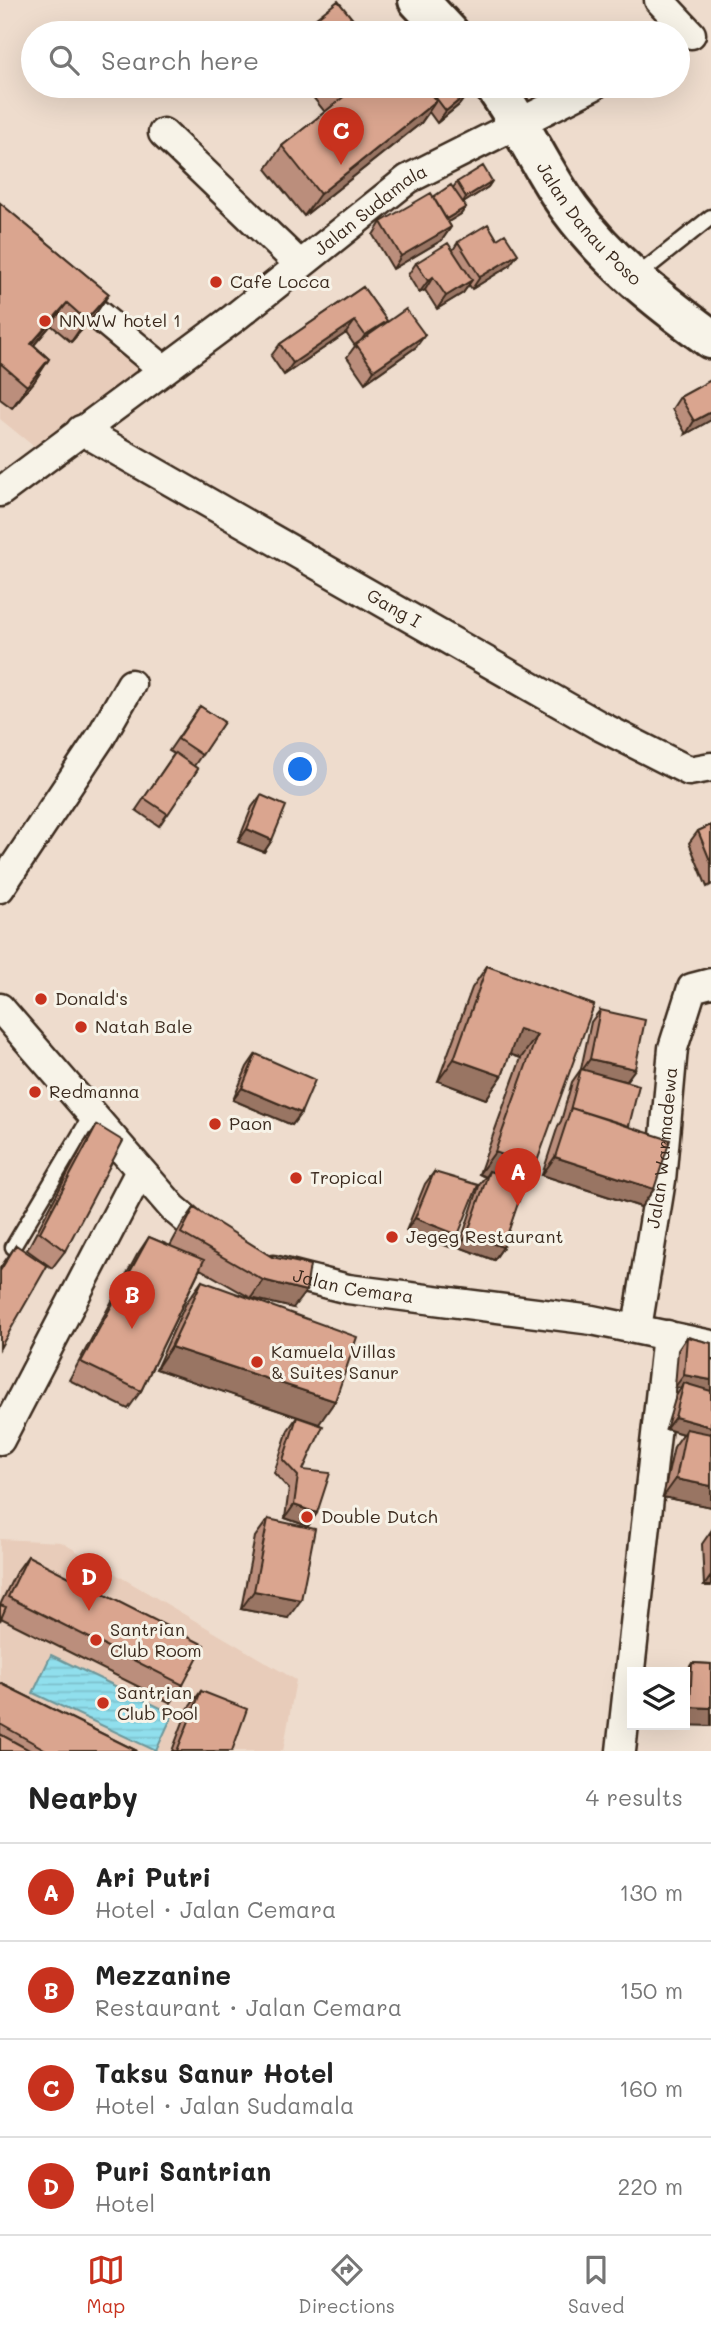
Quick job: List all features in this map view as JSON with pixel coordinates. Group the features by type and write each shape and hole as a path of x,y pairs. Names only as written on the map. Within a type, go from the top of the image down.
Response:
{"street":[{"path":"418,0 438,21"},
{"path":"659,0 681,21"},
{"name":"Jalan Danau Poso","path":"503,98 520,121 568,207 602,249 633,279 711,339"},
{"name":"Jalan Sudamala","path":"0,492 234,318 408,179 568,98"},
{"path":"163,133 299,264"},
{"path":"46,271 163,369"},
{"name":"Gang I","path":"81,430 600,726 689,771 711,767"},
{"path":"0,888 100,738 131,684"},
{"name":"Jalan Warmadewa","path":"637,1328 661,1180 673,1048 692,988 711,983"},
{"name":"Jalan Cemara","path":"4,1024 92,1114 187,1223 244,1259 348,1289 637,1328 711,1345"},
{"path":"5,1421 141,1171"},
{"path":"621,1751 667,1335"}],"lane":[{"path":"633,279 711,217"},
{"path":"13,1247 92,1114"}],"shaded area":[{"path":"0,237 149,364 37,449 0,419"},
{"path":"0,1539 61,1542 296,1680 283,1751 0,1751"}],"water":[{"name":"Santrian Club Pool","path":"51,1655 173,1714 156,1751 33,1693"}],"building":[{"path":"338,1 354,21 312,21"},
{"path":"342,98 434,98 436,101 320,194 282,146"},
{"path":"436,98 462,98 446,111"},
{"path":"483,166 492,181 466,197 457,182"},
{"path":"451,185 466,207 446,219 433,197"},
{"path":"431,193 451,227 401,256 381,222"},
{"path":"0,203 109,294 86,320 67,303 31,344 49,359 27,386 0,363"},
{"path":"488,224 497,239 505,234 518,254 480,277 458,242"},
{"path":"448,243 472,280 446,296 433,277 428,281 416,263"},
{"path":"363,287 387,321 365,335 355,321 293,363 280,344"},
{"path":"406,309 425,335 374,370 356,344"},
{"path":"711,380 711,412 694,421 680,397"},
{"path":"200,706 224,722 202,755 178,739"},
{"path":"175,753 198,769 168,814 144,798"},
{"path":"261,795 286,806 272,840 247,829"},
{"path":"711,825 711,863 698,831"},
{"path":"487,966 594,1005 535,1167 495,1152 537,1035 519,1029 502,1076 454,1059"},
{"path":"600,1010 645,1020 635,1069 590,1059"},
{"path":"256,1054 315,1080 301,1113 242,1088"},
{"path":"581,1069 639,1085 629,1126 571,1108 570,1110"},
{"path":"571,1108 670,1140 654,1189 555,1157"},
{"path":"97,1125 123,1141 65,1251 40,1232"},
{"path":"489,1171 525,1183 503,1247 467,1235"},
{"path":"434,1172 478,1185 458,1235 415,1218"},
{"path":"194,1208 272,1257 310,1265 306,1291 263,1280 181,1233"},
{"path":"149,1237 204,1260 141,1391 81,1362"},
{"path":"16,1245 47,1266 0,1348 0,1271"},
{"path":"202,1281 357,1337 335,1401 171,1347"},
{"path":"687,1337 711,1343 711,1380 684,1375"},
{"path":"684,1383 711,1391 711,1427 675,1417"},
{"path":"297,1417 323,1426 303,1470 330,1473 317,1513 294,1505 298,1476 283,1460"},
{"path":"686,1429 711,1434 711,1486 676,1479"},
{"path":"268,1519 315,1529 301,1600 254,1591"},
{"path":"28,1556 204,1645 183,1685 8,1597"},
{"path":"0,1605 6,1607 0,1621"},
{"path":"692,1663 711,1664 711,1708 690,1707"},
{"path":"0,1683 137,1751 48,1751 0,1724"},
{"path":"201,1691 247,1709 232,1751 177,1751"},
{"path":"0,1734 31,1751 0,1751"}],"place":[{"name":"Taksu Sanur Hotel","path":"341,165"},
{"name":"Cafe Locca","path":"216,282"},
{"name":"NNWW hotel 1","path":"45,321"},
{"name":"Donald's","path":"41,999"},
{"name":"Natah Bale","path":"81,1027"},
{"name":"Redmanna","path":"35,1092"},
{"name":"Paon","path":"215,1124"},
{"name":"Tropical","path":"296,1178"},
{"name":"Ari Putri","path":"518,1206"},
{"name":"Jegeg Restaurant","path":"392,1237"},
{"name":"Mezzanine","path":"132,1329"},
{"name":"Kamuela Villas & Suites Sanur","path":"257,1362"},
{"name":"Double Dutch","path":"307,1517"},
{"name":"Puri Santrian","path":"89,1611"},
{"name":"Santrian Club Room","path":"96,1640"},
{"name":"Santrian Club Pool","path":"103,1703"}]}
